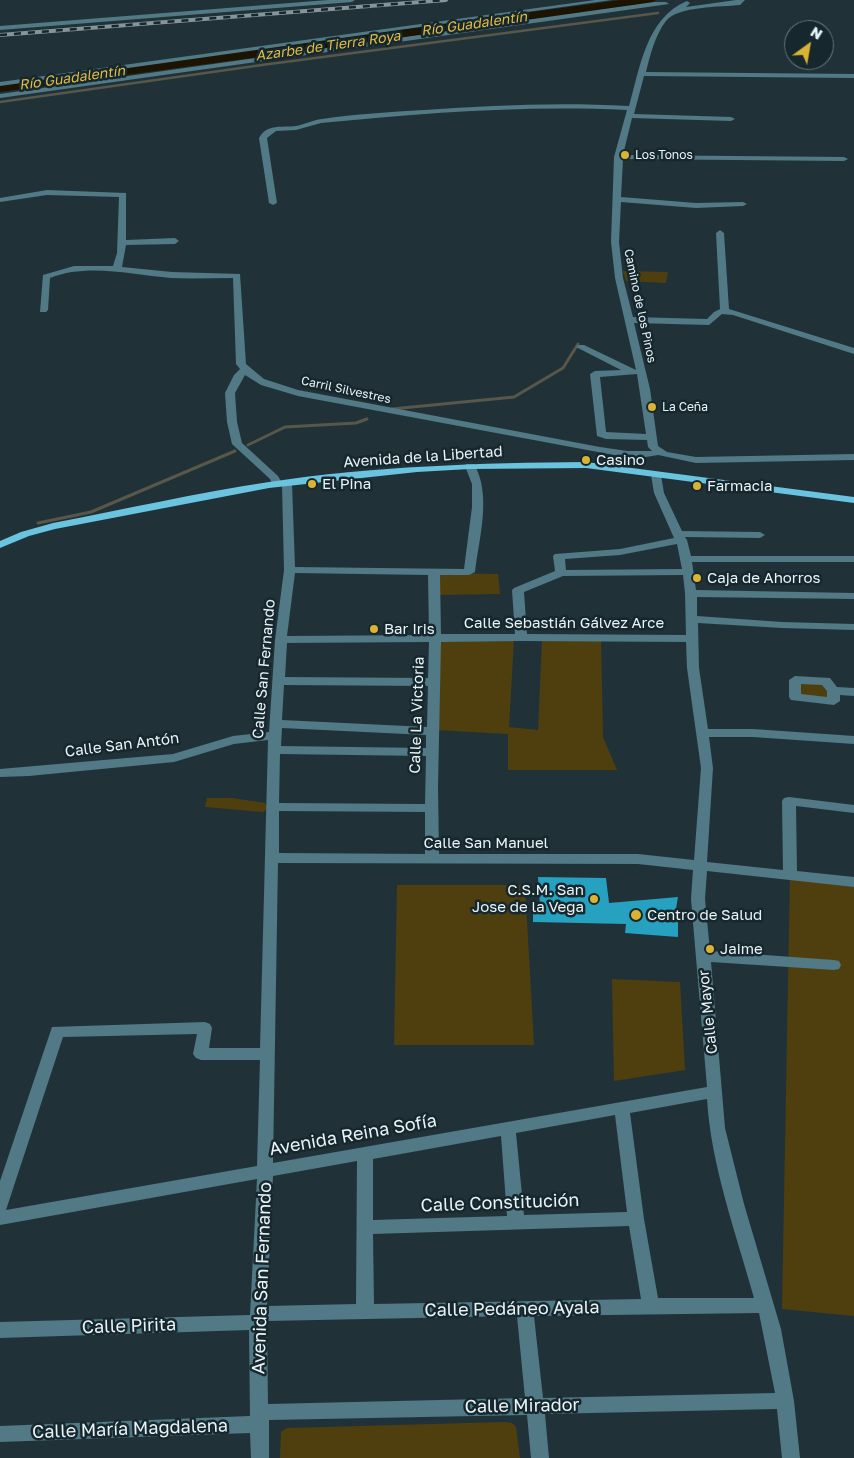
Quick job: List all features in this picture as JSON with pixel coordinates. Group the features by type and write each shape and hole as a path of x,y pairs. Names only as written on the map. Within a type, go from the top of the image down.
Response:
{"main road":[{"name":"Avenida de la Libertad","path":"0,545 25,534 63,524 282,484 418,469 470,466 576,465 854,500"}],"street":[{"path":"0,28 352,0"},
{"path":"0,84 609,0"},
{"path":"0,96 654,4 699,0"},
{"path":"666,4 661,9 673,12 740,3 738,1 742,0"},
{"name":"Camino de los Pinos","path":"660,452 653,447 619,278 615,242 618,157 640,74 649,48 661,22 686,2"},
{"path":"640,74 854,76"},
{"path":"273,203 263,138 265,134 274,129 296,128 338,119 451,110 573,105 631,112 731,119"},
{"path":"618,157 844,159"},
{"path":"0,200 33,192 52,191 123,195 122,243 117,268"},
{"path":"617,198 664,201 700,206 743,204"},
{"path":"720,232 726,312"},
{"path":"122,243 175,242"},
{"path":"43,310 46,276 58,270 117,268 171,275 237,276 241,364 245,370 239,374 230,393 232,422 237,444 282,484"},
{"path":"628,320 709,322 712,316 717,313 734,312 854,350"},
{"path":"580,347 637,372"},
{"name":"Carril Silvestres","path":"245,370 264,383 292,391 393,412 595,448 651,455 660,452 677,458 696,460 854,457"},
{"path":"637,372 595,374 601,434 606,436 651,437"},
{"path":"290,570 469,572 477,507 477,484 470,466"},
{"name":"Calle Mayor","path":"656,474 659,493 681,537 688,566 691,593 694,677 704,733 707,778 699,864 698,899 710,1027 713,1092 721,1144 772,1329 785,1401 791,1458"},
{"name":"Calle San Fernando","path":"272,858 274,750 278,681 290,570 282,484"},
{"path":"561,573 559,556 620,552 681,537 760,535"},
{"path":"521,637 518,590 561,573 854,560"},
{"name":"Calle La Victoria","path":"432,859 430,808 436,638 434,572"},
{"path":"691,593 854,596"},
{"path":"692,619 782,625 854,627"},
{"name":"Calle Sebastián Gálvez Arce","path":"281,640 521,637 692,639"},
{"path":"278,681 434,682"},
{"path":"833,691 854,692"},
{"name":"Calle San Antón","path":"0,773 174,758 276,729 433,731"},
{"path":"704,733 754,733 854,740"},
{"path":"274,750 432,752"},
{"path":"790,874 789,801 854,809"},
{"path":"274,807 430,808"},
{"name":"Calle San Manuel","path":"272,858 638,859 854,882"},
{"name":"Avenida San Fernando","path":"260,1458 258,1318 265,1171 266,1054 272,858"},
{"path":"702,956 834,964"},
{"path":"0,1206 57,1031 205,1028 201,1054 266,1054"},
{"name":"Avenida Reina Sofía","path":"0,1218 713,1092"},
{"path":"622,1108 636,1220 650,1306"},
{"path":"508,1128 516,1223"},
{"path":"365,1153 365,1312"},
{"name":"Calle Constitución","path":"365,1227 636,1220"},
{"name":"Calle Pedáneo Ayala","path":"258,1318 365,1312 765,1305"},
{"path":"525,1309 540,1458"},
{"name":"Calle Pirita","path":"0,1330 258,1318"},
{"name":"Calle Mirador","path":"260,1418 535,1406 785,1401"},
{"name":"Calle María Magdalena","path":"0,1434 260,1418"}],"shaded area":[{"path":"623,271 668,272 666,283 626,281"},
{"path":"436,573 498,574 500,594 437,595"},
{"path":"438,639 514,639 509,727 538,730 542,640 601,640 603,737 617,770 508,770 508,734 435,730"},
{"path":"801,683 828,685 831,698 798,696"},
{"path":"207,798 232,798 265,803 268,808 263,812 205,807"},
{"path":"790,874 854,882 854,1316 782,1309"},
{"path":"397,885 525,885 534,1045 394,1045"},
{"path":"612,979 680,982 685,1070 614,1081"},
{"path":"512,1423 516,1427 520,1458 280,1458 281,1432 287,1428"}],"building":[{"path":"538,877 606,878 609,903 678,897 674,920 678,920 678,937 625,933 626,924 533,922 533,906 540,906"}],"waterway":[{"name":"Río Guadalentín","path":"0,88 650,0"},
{"name":"Azarbe de Tierra Roya","path":"0,102 262,65 658,13"},
{"path":"392,409 514,397 563,368 578,344"},
{"path":"248,445 285,427 356,423 367,419"},
{"path":"38,523 91,512 235,451"}],"railway":[{"path":"0,35 446,0"}],"place":[{"name":"Los Tonos","path":"625,155"},
{"name":"La Ceña","path":"652,407"},
{"name":"Casino","path":"586,460"},
{"name":"El Pina","path":"312,484"},
{"name":"Farmacia","path":"697,486"},
{"name":"Caja de Ahorros","path":"697,578"},
{"name":"Bar Iris","path":"374,629"},
{"name":"C.S.M. San Jose de la Vega","path":"594,899"},
{"name":"Centro de Salud","path":"636,915"},
{"name":"Jaime","path":"710,949"}]}
